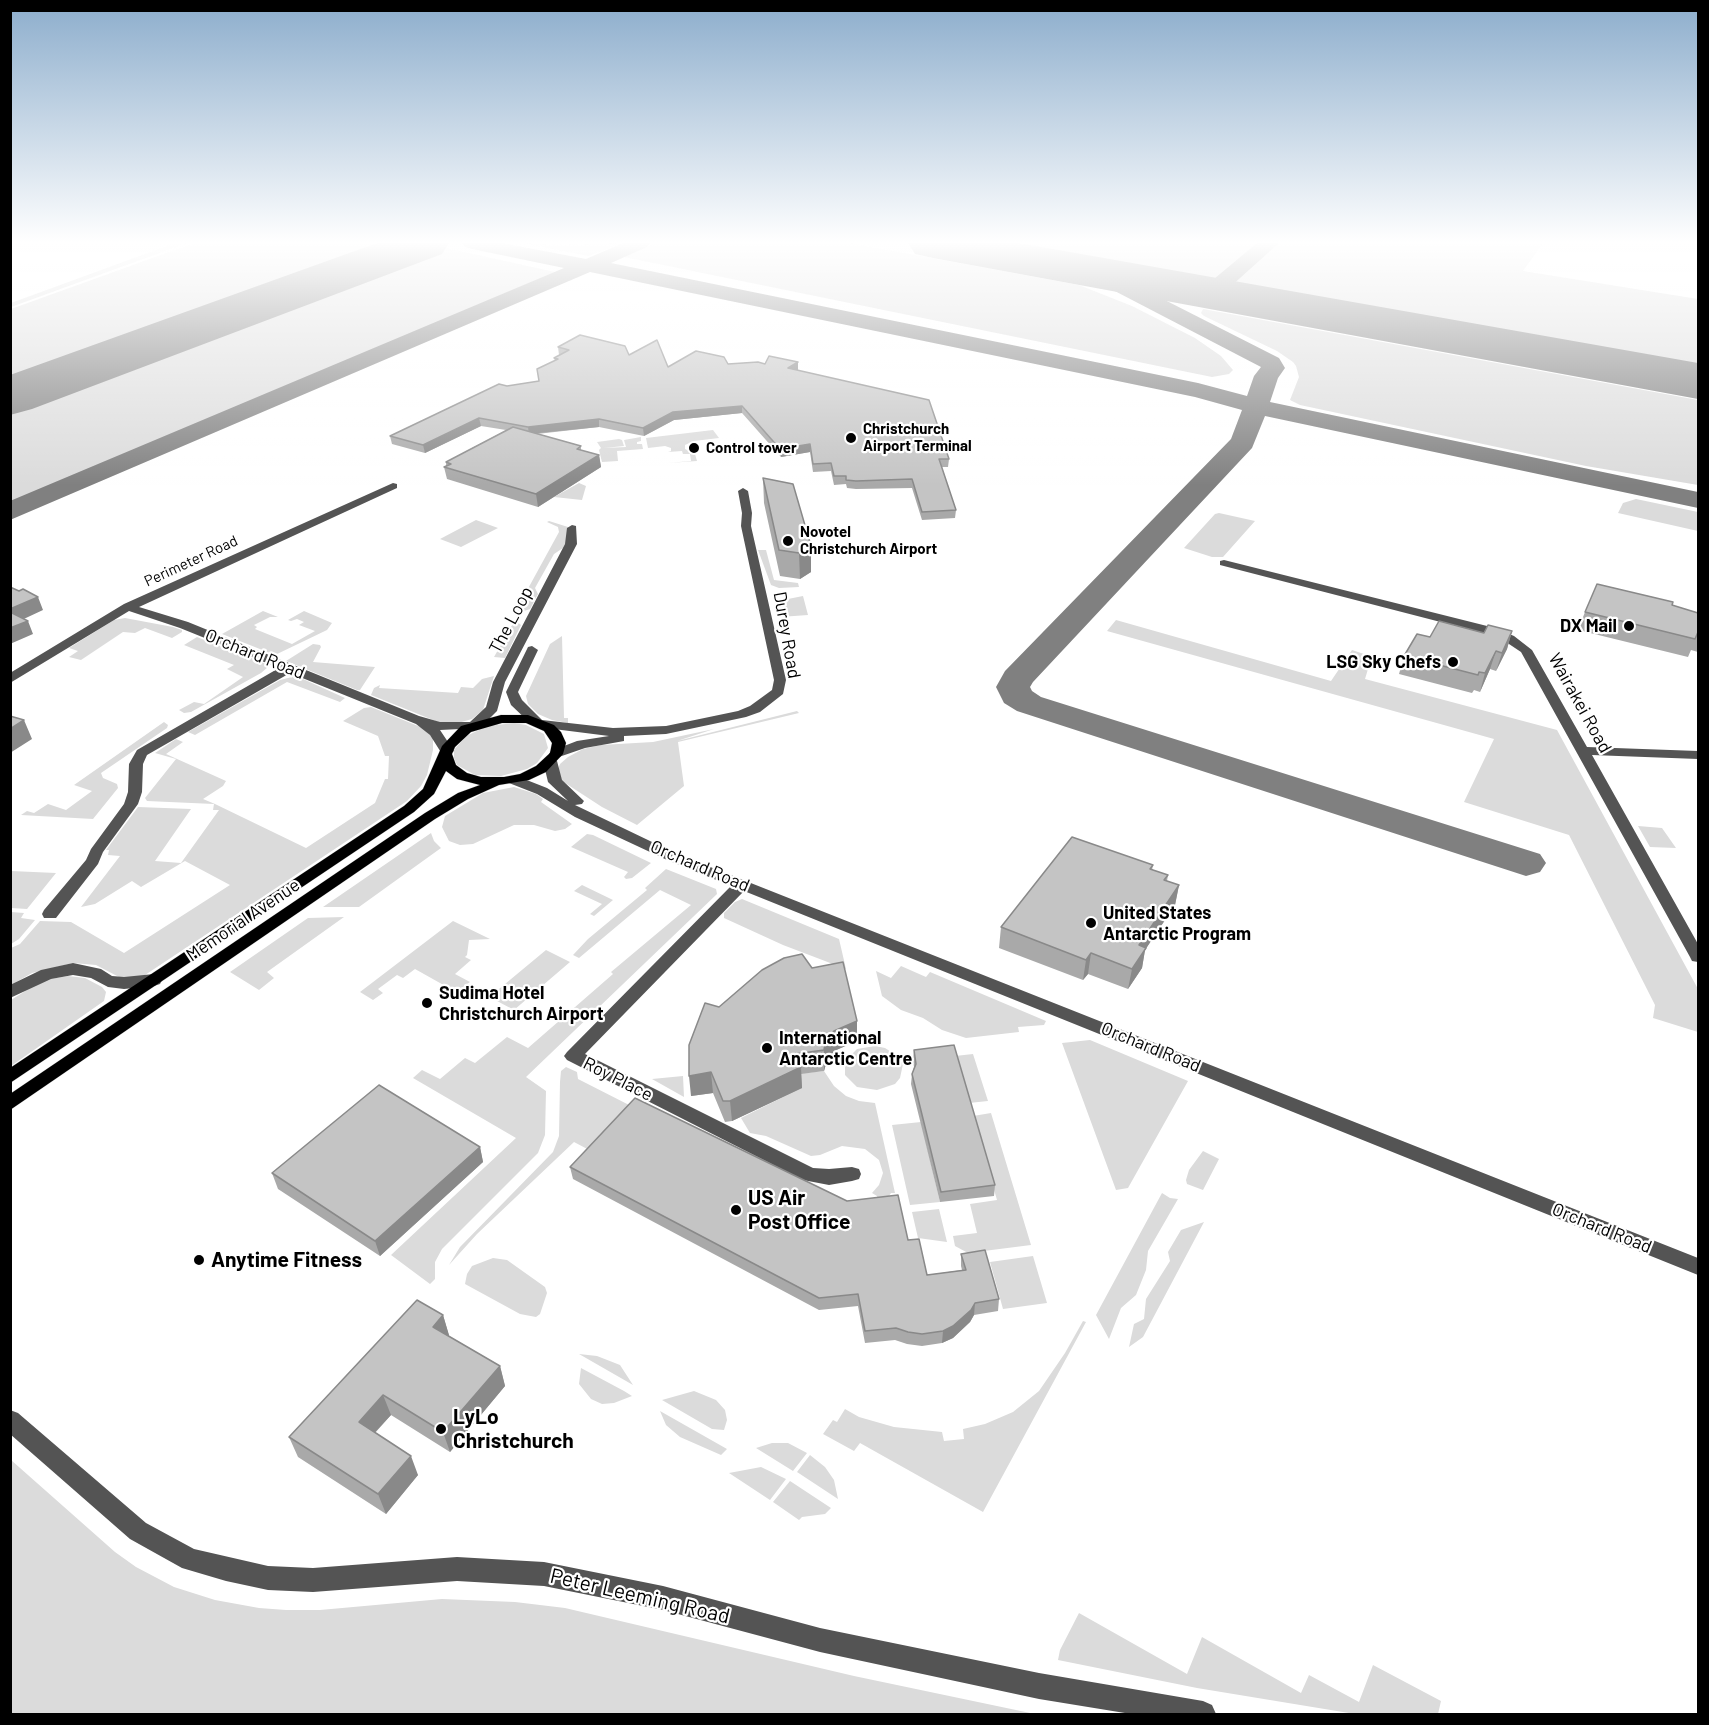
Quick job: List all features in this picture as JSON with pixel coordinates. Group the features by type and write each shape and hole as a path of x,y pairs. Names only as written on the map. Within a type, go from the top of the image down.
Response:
{"main road":[{"path":"473,725 510,718 539,723 557,737 553,758"},
{"name":"Memorial Avenue","path":"10,1077 409,809 429,791 456,736 473,725"},
{"path":"446,753 450,767 462,776 482,781 509,780"},
{"name":"Memorial Avenue","path":"10,1104 430,816 473,791 533,773 553,758"}],"street":[{"name":"Perimeter Road","path":"10,679 129,607 393,486"},
{"name":"Durey Road","path":"553,758 582,744 692,726 741,714 762,705 778,691 780,680 746,526 747,513 743,491"},
{"name":"The Loop","path":"473,725 492,708 499,682 571,544 572,528"},
{"name":"Wairakei Road","path":"1224,563 1491,631 1510,639 1531,655 1698,957"},
{"name":"Orchard Road","path":"129,607 184,625 414,719 439,726 473,725"},
{"name":"The Loop","path":"532,650 512,693 516,702 539,723"},
{"path":"50,914 93,861 96,852 131,804 135,792 136,764 142,753 191,722 289,668"},
{"name":"Orchard Road","path":"414,719 435,732 446,753"},
{"name":"Durey Road","path":"539,723 613,732 655,732"},
{"path":"1584,751 1698,755"},
{"name":"Orchard Road","path":"553,758 553,775 558,787 605,825"},
{"name":"Orchard Road","path":"509,780 550,795 580,814 670,856 1698,1267"},
{"name":"Roy Place","path":"742,884 573,1056 810,1175 829,1177 852,1174"},
{"path":"10,992 32,980 61,970 82,970 95,973 108,981 126,984 154,980"},
{"path":"108,981 113,992 112,1009"},
{"name":"Peter Leeming Road","path":"10,1420 138,1531 190,1560 226,1569 268,1578 313,1580 457,1569 544,1574 663,1598 820,1640 1040,1686 1203,1714"}],"shaded area":[{"path":"11,324 173,324 11,382"},
{"path":"241,324 434,324 11,504 11,410"},
{"path":"950,324 1166,324 1195,338 1221,356 1233,370 1229,374 1212,377"},
{"path":"1220,324 1282,324 1698,400 1698,485 1586,466 1300,405 1290,400 1299,377 1296,366 1277,351"},
{"path":"1468,324 1698,324 1698,364"},
{"path":"713,430 719,438 694,441 685,445 685,449 695,454 697,461 668,463 691,461 690,454 683,454 682,451 668,452 671,448 665,446 648,448 646,438"},
{"path":"641,437 641,441 637,444 642,444 643,449 617,451 618,461 602,462 599,450 601,448 597,442 619,439 622,440 624,446 604,448 626,447 624,440"},
{"path":"579,483 586,486 582,500 554,497"},
{"path":"1636,499 1698,512 1698,531 1618,513 1623,503"},
{"path":"1215,514 1255,521 1223,557 1212,557 1184,548"},
{"path":"476,520 498,528 461,547 440,539"},
{"path":"547,522 568,527 567,540 563,548 554,554 535,588 538,594 530,609 521,612 518,611 519,605 559,532 558,527"},
{"path":"758,550 766,550 774,580 798,583 799,587 779,588 771,585"},
{"path":"803,596 808,615 780,617 780,606 783,600"},
{"path":"263,611 278,617 270,617 254,625 257,627 255,629 292,644 315,631 299,625 304,622 297,619 288,620 304,611 332,623 327,630 275,655 222,634"},
{"path":"125,618 173,627 182,632 172,638 145,628 135,633 123,632 81,660 69,657 78,651 69,648 114,620"},
{"path":"515,620 521,625 505,658 494,657"},
{"path":"1116,620 1331,681 1352,650 1370,656 1363,667 1368,669 1365,679 1557,730 1698,989 1698,1032 1653,1018 1655,1005 1569,835 1464,802 1494,739 1107,631"},
{"path":"562,636 564,718 568,718 568,723 538,714 528,704 526,696 550,644"},
{"path":"197,637 264,663 268,667 191,712 184,713 179,710 194,702 204,704 243,677 227,669 234,665 184,645"},
{"path":"313,644 321,647 313,662 375,667 360,690 357,690 286,661"},
{"path":"494,676 483,710 472,719 458,723 438,722 371,695 374,688 380,685 379,688 458,693 461,687 473,688 482,679"},
{"path":"292,677 303,679 345,698 340,702 287,682 195,735 188,732 280,680"},
{"path":"371,707 423,728 433,738 433,750 427,775 421,786 407,801 142,977 119,977 96,965 73,963 32,973 11,985 11,948 20,944 40,921 71,922 124,953 230,885 185,861 141,887 132,881 95,904 81,907 120,856 108,855 109,850 106,850 138,807 191,809 155,861 181,863 219,810 213,810 214,804 147,801 145,798 176,759 155,753 176,739 183,742 166,754 226,781 223,786 203,799 215,804 306,848 375,803 385,779 388,779 389,756 385,756 378,736 343,721 364,708"},
{"path":"797,711 799,713 678,742 684,786 637,825 602,807 562,781 558,769 568,757 583,749 601,745 653,742 714,729 677,741"},
{"path":"164,722 168,725 167,728 101,773 103,778 117,784 118,788 93,819 21,815 27,811 34,813 48,804 66,810 92,791 74,785"},
{"path":"514,723 526,725 544,734 548,748 537,763 527,769 501,776 475,775 457,765 454,750 466,736 488,726"},
{"path":"514,787 536,794 543,799 541,802 572,824 565,829 555,831 534,825 514,825 473,844 460,845 449,841 442,827 445,816 483,793"},
{"path":"1638,826 1662,828 1676,848 1650,847"},
{"path":"431,833 434,841 441,848 359,907 323,907"},
{"path":"587,834 651,863 632,878 626,879 624,877 628,872 571,847"},
{"path":"666,869 716,889 717,894 526,1077 546,1091 545,1135 538,1153 442,1249 435,1262 435,1279 430,1284 391,1255 516,1138 413,1078 422,1070 440,1079 465,1058 475,1063 507,1037 528,1048 613,974 611,972 691,905 660,890 579,958 573,955 588,939 647,890 645,888"},
{"path":"10,871 56,873 27,909 11,908"},
{"path":"582,885 613,900 594,916 590,914 602,904 574,891"},
{"path":"742,899 839,939 846,969 783,945 724,918 724,913 735,902"},
{"path":"11,912 24,913 21,918 35,920 19,939 11,944"},
{"path":"344,917 267,972 274,978 259,990 230,972 308,918"},
{"path":"453,921 490,939 469,940 465,957 471,960 455,974 470,982 456,992 415,969 403,978 397,975 378,989 383,993 373,1000 360,992"},
{"path":"546,950 570,962 514,1010 480,992 483,989 493,994"},
{"path":"901,966 926,977 930,972 1046,1021 1044,1025 1018,1027 1019,1032 966,1038 942,1030 923,1018 901,1010 882,996 876,971 891,978"},
{"path":"68,976 85,978 102,987 106,992 104,1001 11,1066 11,1000 35,985 50,979"},
{"path":"1090,1040 1188,1081 1128,1188 1116,1190 1062,1043"},
{"path":"875,1046 885,1048 899,1057 903,1064 900,1078 895,1084 877,1090 857,1087 845,1075 845,1061 857,1049"},
{"path":"973,1054 988,1101 969,1103 955,1056"},
{"path":"566,1067 577,1072 578,1079 635,1108 593,1152 574,1142 477,1234 449,1265 460,1247 553,1152 559,1136 561,1071"},
{"path":"824,1071 834,1086 846,1096 859,1101 875,1103 895,1193 891,1193 887,1199 877,1200 877,1196 872,1193 879,1185 883,1173 879,1160 865,1149 842,1146 820,1155 811,1156 766,1136 750,1133 741,1118 801,1088 795,1074"},
{"path":"683,1076 684,1097 652,1079"},
{"path":"991,1113 1031,1245 968,1253 955,1246 953,1236 977,1233 970,1204 997,1200 973,1116"},
{"path":"921,1122 940,1202 910,1205 892,1125"},
{"path":"1203,1151 1219,1159 1203,1190 1187,1184 1186,1180 1189,1170"},
{"path":"1162,1193 1170,1198 1178,1199 1148,1251 1146,1270 1136,1295 1121,1308 1109,1339 1096,1315"},
{"path":"939,1209 947,1242 918,1238 912,1212"},
{"path":"1204,1222 1143,1337 1129,1347 1134,1324 1144,1319 1146,1299 1170,1261 1168,1252 1181,1230"},
{"path":"1033,1256 1047,1303 1003,1309 990,1262"},
{"path":"493,1258 507,1260 545,1287 547,1293 540,1314 536,1317 520,1314 465,1284 472,1266"},
{"path":"1083,1321 1086,1322 983,1512 860,1443 854,1451 823,1434 833,1420 837,1422 845,1409 859,1417 894,1427 942,1432 944,1441 964,1439 963,1429 985,1424 1013,1412 1039,1391"},
{"path":"579,1354 597,1356 620,1365 633,1385"},
{"path":"581,1368 632,1396 614,1403 602,1404 591,1399 579,1384"},
{"path":"694,1391 716,1400 725,1410 727,1420 724,1430 712,1429 662,1400"},
{"path":"660,1411 727,1449 721,1455 680,1437 666,1425"},
{"path":"772,1443 788,1443 807,1453 793,1471 756,1448"},
{"path":"810,1455 825,1467 834,1480 838,1499 797,1472"},
{"path":"11,1460 115,1552 136,1567 174,1587 215,1600 286,1610 320,1610 442,1599 515,1602 565,1608 854,1676 1035,1714 11,1714"},
{"path":"761,1467 786,1479 770,1500 729,1473"},
{"path":"790,1481 831,1508 825,1514 802,1517 799,1520 773,1502"},
{"path":"1079,1613 1187,1674 1202,1637 1301,1693 1309,1675 1359,1702 1373,1665 1441,1701 1438,1714 1355,1714 1197,1688 1058,1660 1060,1650"}],"building":[{"name":"Christchurch Airport Terminal","path":"580,335 625,346 629,355 657,340 668,367 696,351 724,357 728,364 758,362 765,364 769,356 798,362 788,368 929,400 949,459 939,459 956,510 922,512 912,479 856,481 846,480 846,476 834,476 831,463 813,464 810,444 780,449 742,406 673,412 643,428 599,419 528,427 479,418 423,445 390,436 499,384 507,386 539,381 537,369 558,359 554,358 569,350 558,347"},
{"path":"513,427 581,446 577,449 599,455 536,494 444,467 451,464 446,462"},
{"path":"763,478 793,484 811,546 799,553 779,550"},
{"path":"1597,584 1673,602 1672,605 1698,613 1698,632 1695,639 1585,612"},
{"path":"10,587 19,591 23,589 38,597 10,609"},
{"path":"10,612 28,621 10,628"},
{"path":"1439,621 1484,633 1488,625 1512,631 1502,653 1496,651 1485,673 1479,672 1478,675 1404,656 1417,634 1430,637"},
{"path":"10,716 24,720 10,729"},
{"name":"United States Antarctic Program","path":"1072,837 1153,865 1150,869 1168,875 1164,880 1179,885 1139,945 1146,948 1132,969 1091,953 1086,960 1001,927"},
{"name":"International Antarctic Centre","path":"802,954 812,968 843,962 857,1021 834,1031 825,1043 824,1050 795,1054 801,1067 730,1101 723,1101 711,1072 689,1076 689,1045 705,1003 719,1007 762,970 784,958"},
{"path":"954,1045 995,1185 941,1192 912,1074 916,1064 914,1050"},
{"path":"379,1085 480,1147 375,1241 272,1173"},
{"name":"US Air Post Office","path":"635,1098 847,1201 898,1195 908,1240 919,1239 927,1275 966,1270 961,1254 985,1250 999,1299 975,1303 971,1310 953,1326 943,1331 922,1334 896,1328 865,1331 858,1294 819,1298 570,1167"},
{"name":"LyLo Christchurch","path":"417,1300 443,1315 433,1327 500,1366 443,1432 383,1395 359,1422 411,1456 378,1494 289,1437"}],"taxiway":[{"path":"10,512 451,324"},
{"path":"877,324 1198,390 1256,406"},
{"path":"1192,324 1271,363 1273,368 1266,376 1256,406"},
{"path":"1256,406 1698,500"},
{"path":"1256,406 1243,442 1017,678 1013,687 1016,696 1029,704 1526,863"}],"runway":[{"path":"10,396 206,324"},
{"path":"1379,324 1698,381"}],"place":[{"name":"Christchurch Airport Terminal","path":"851,438"},
{"name":"Control tower","path":"694,448"},
{"name":"Novotel Christchurch Airport","path":"788,541"},
{"name":"DX Mail","path":"1629,626"},
{"name":"LSG Sky Chefs","path":"1453,662"},
{"name":"United States Antarctic Program","path":"1091,923"},
{"name":"Sudima Hotel Christchurch Airport","path":"427,1003"},
{"name":"International Antarctic Centre","path":"767,1048"},
{"name":"US Air Post Office","path":"736,1210"},
{"name":"Anytime Fitness","path":"199,1260"},
{"name":"LyLo Christchurch","path":"441,1429"}]}
